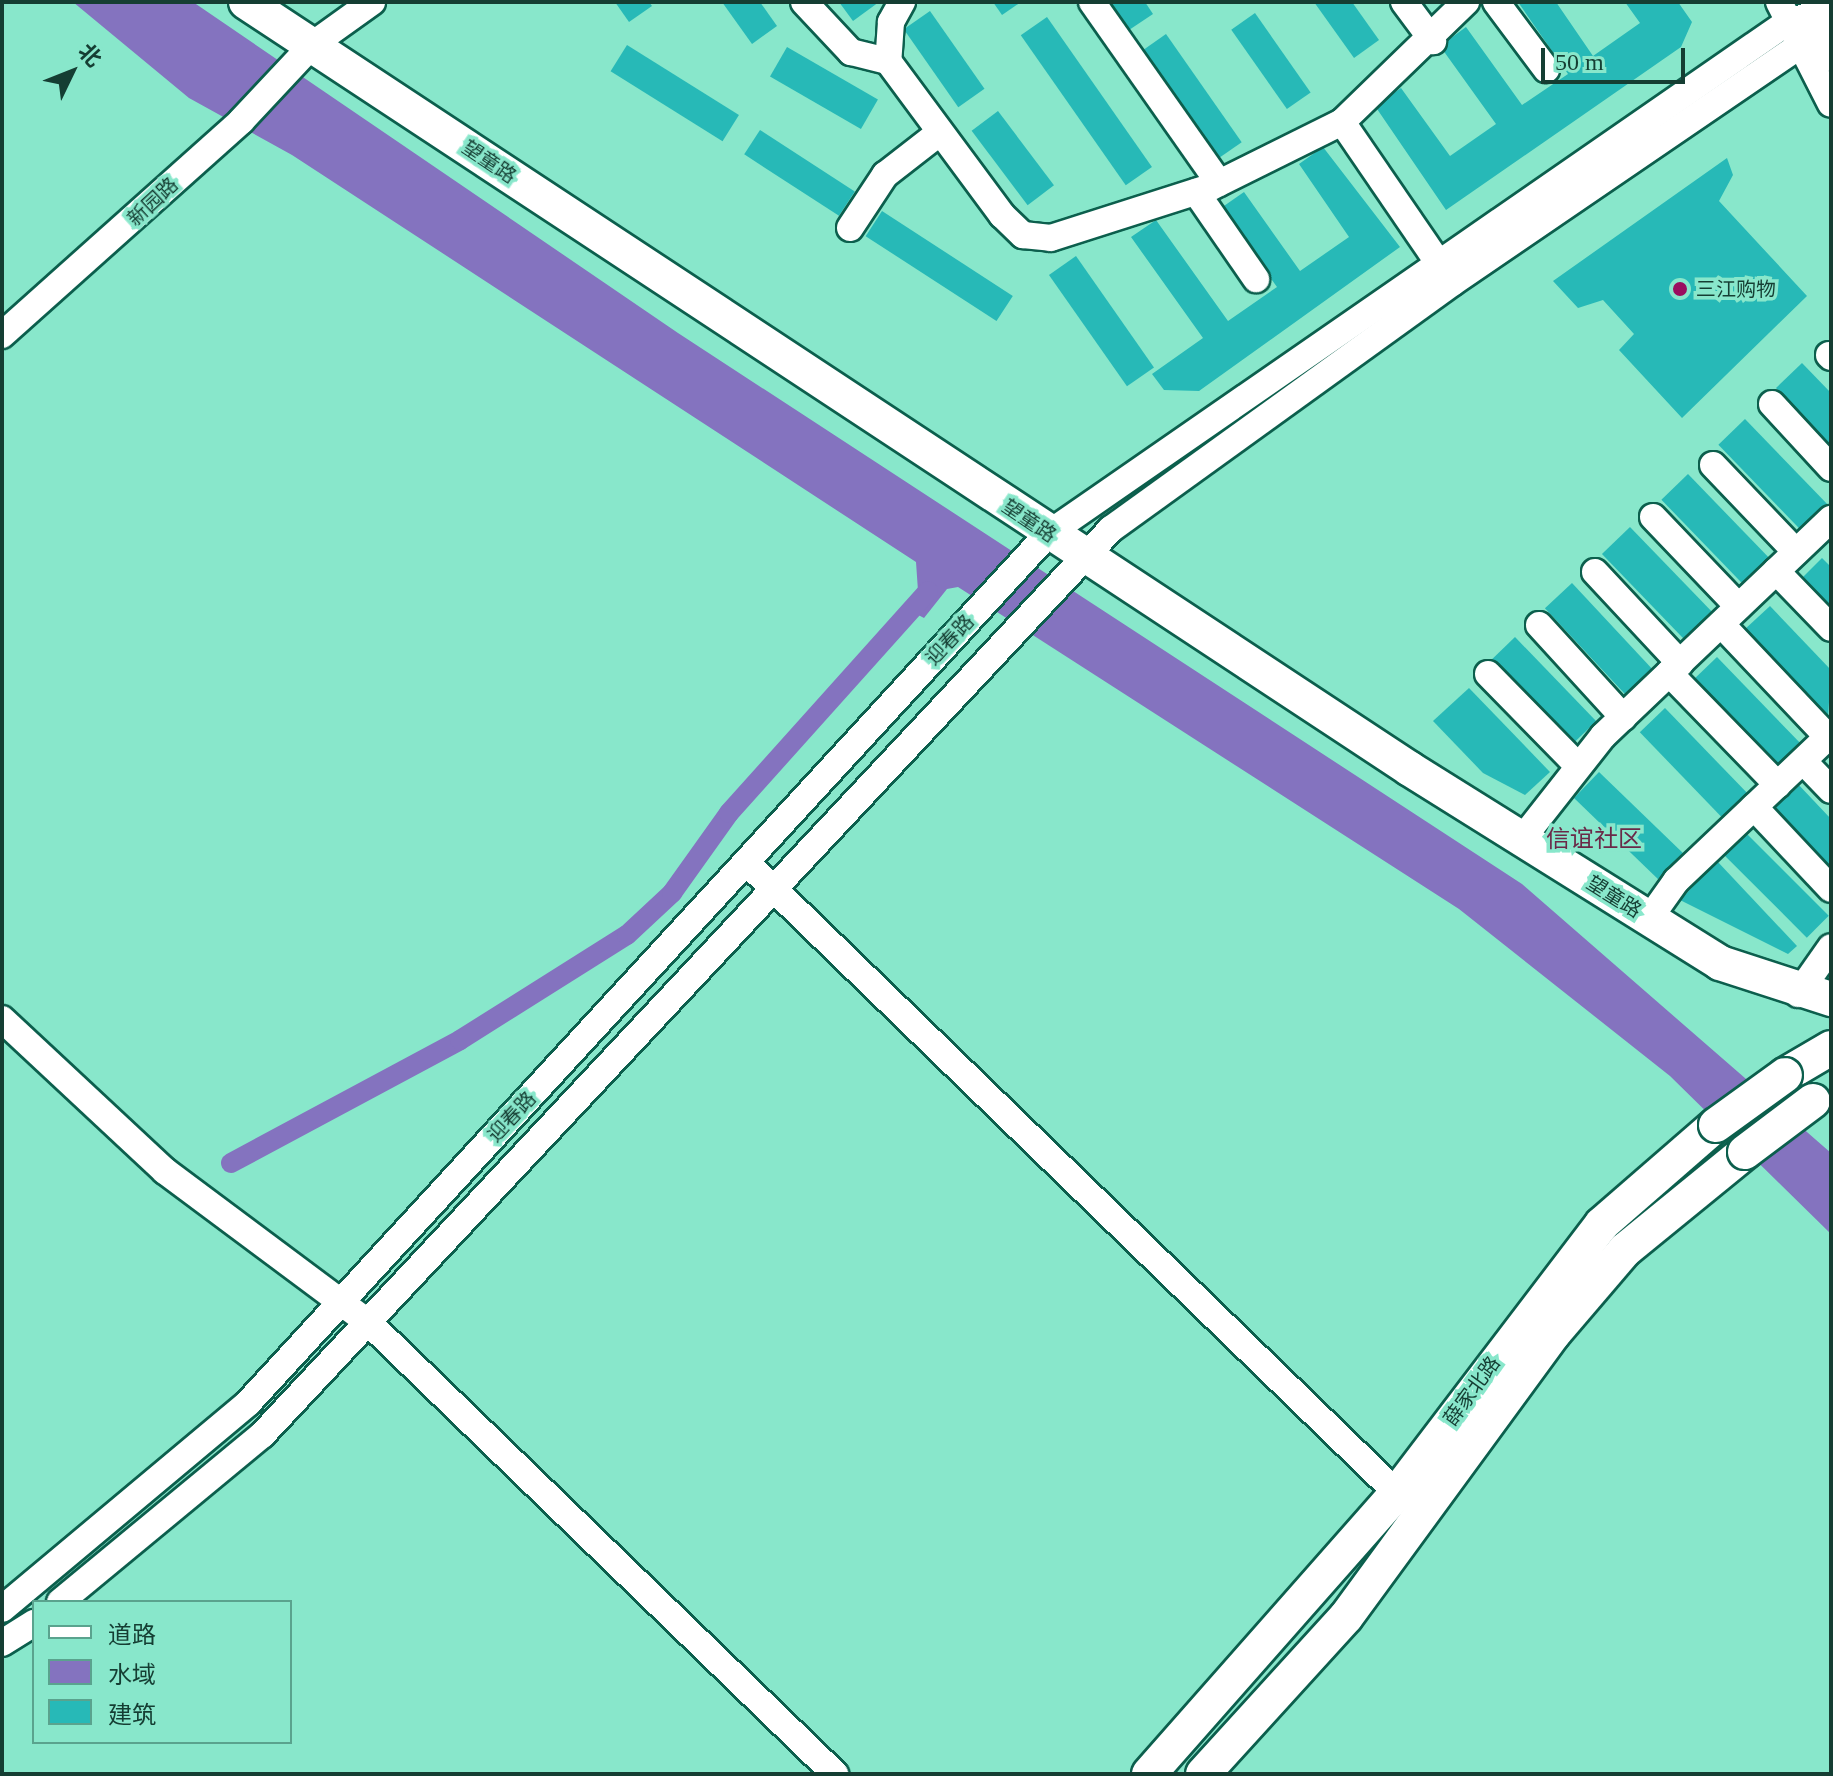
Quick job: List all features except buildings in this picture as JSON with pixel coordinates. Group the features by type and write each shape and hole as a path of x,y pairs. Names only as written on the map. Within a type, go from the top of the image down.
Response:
{"main road":[{"name":"望童路","path":"246,2 305,53 1522,839 1720,963 1814,997"},
{"name":"薛家北路","path":"1149,1774 1397,1493 1602,1224 1716,1125 1785,1075 1831,1048"},
{"name":"薛家北路","path":"1203,1774 1346,1617 1554,1333 1625,1250 1745,1152 1822,1095"}],"street":[{"name":"新园路","path":"2,335 241,121 305,53 372,2"},
{"path":"804,2 851,52 888,61"},
{"path":"902,2 891,22 888,61 939,133 1023,235 1079,232 1208,188 1342,122 1433,41 1466,2"},
{"path":"1092,2 1208,188 1256,279"},
{"path":"1404,2 1433,41"},
{"path":"1496,2 1546,69"},
{"path":"1342,122 1445,272 1806,17"},
{"path":"1806,17 1831,58"},
{"path":"1806,17 1831,104"},
{"path":"850,228 885,175 939,133"},
{"name":"迎春路","path":"2,1609 248,1403 1048,534 1445,272"},
{"name":"迎春路","path":"62,1600 262,1435 776,894 1111,529 1445,272"},
{"path":"1772,404 1831,468"},
{"path":"1713,465 1796,552"},
{"path":"1649,919 1676,881 1830,736 1653,517"},
{"path":"1522,839 1577,765 1623,717 1830,523"},
{"path":"1776,571 1831,628"},
{"path":"1595,572 1778,785"},
{"path":"1539,625 1623,717"},
{"path":"1488,674 1577,765"},
{"path":"1803,761 1831,790"},
{"path":"1754,807 1831,889"},
{"path":"746,862 1397,1493"},
{"path":"1814,997 1831,947"},
{"path":"2,1019 165,1171 339,1304 369,1323 835,1774"},
{"path":"2,1643 32,1624"}],"water":[{"path":"73,2 193,2 678,333 1522,884 1831,1153 1831,1234 1670,1076 1459,909 958,587 947,589 924,618 903,607 918,591 916,562 292,155 189,98"}],"waterway":[{"path":"231,1163 460,1040 627,935 672,893 729,813 928,591"}],"place":[{"name":"三江购物","path":"1680,289"}],"district":[{"name":"信谊社区","path":"1594,840"}]}
